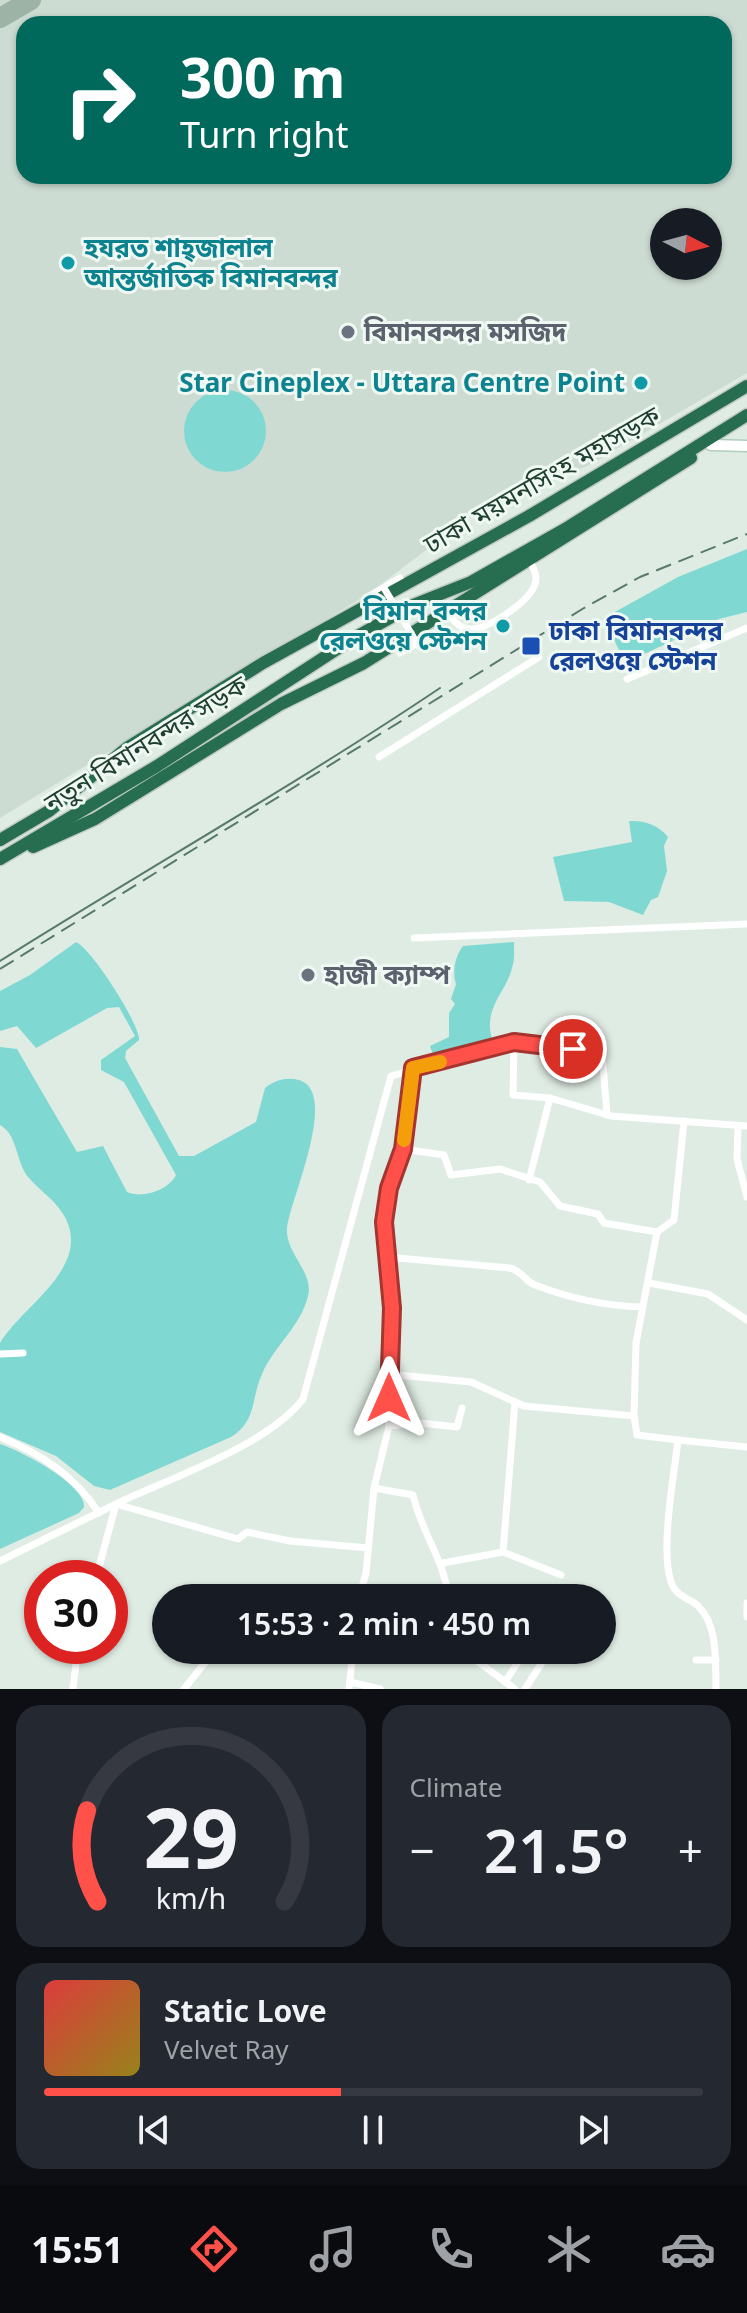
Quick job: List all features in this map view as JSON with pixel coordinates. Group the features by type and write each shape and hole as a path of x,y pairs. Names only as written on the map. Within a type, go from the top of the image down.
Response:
{"highway":[{"name":"ঢাকা ময়মনসিংহ মহাসড়ক","path":"263,663 529,516 747,386"},
{"name":"ঢাকা ময়মনসিংহ মহাসড়ক","path":"314,664 413,605 471,582 538,544 747,415"},
{"name":"নতুন বিমানবন্দর সড়ক","path":"23,851 95,819 306,689 364,663 711,445 730,425"},
{"name":"নতুন বিমানবন্দর সড়ক","path":"0,840 49,811 128,747 263,663"},
{"name":"নতুন বিমানবন্দর সড়ক","path":"0,859 157,766 314,664"}],"street":[{"path":"711,445 747,446"},
{"path":"447,611 457,625 469,629 484,626 526,598 535,588 537,578 530,560"},
{"path":"366,598 400,578"},
{"path":"384,588 418,645"},
{"path":"627,679 747,628"},
{"path":"400,653 432,634"},
{"path":"379,757 539,657"},
{"path":"414,938 747,924"},
{"path":"514,1042 513,1095 550,1098 607,1115 742,1126 737,1159 747,1197"},
{"path":"0,1561 276,1426 303,1399 391,1076 514,1042 602,1052 607,1115"},
{"path":"362,1584 374,1488 389,1426 392,1308 386,1257 385,1205 403,1149 413,1068"},
{"path":"529,1180 550,1098"},
{"path":"403,1149 444,1155 451,1175 500,1169 542,1184 560,1206 598,1214 604,1223 657,1232 674,1220 684,1121"},
{"path":"657,1232 642,1307 634,1416 637,1435 747,1447"},
{"path":"386,1257 510,1268 522,1272 534,1285 566,1295 612,1306 642,1307"},
{"path":"649,1283 708,1294 747,1320"},
{"path":"0,1354 23,1353"},
{"path":"388,1374 471,1382 515,1402 565,1412 634,1416"},
{"path":"503,1552 515,1402"},
{"path":"389,1426 420,1423 457,1427 462,1408"},
{"path":"0,1437 36,1453 65,1473 99,1513"},
{"path":"678,1440 668,1525 671,1581 680,1596 698,1606 714,1636 716,1689"},
{"path":"374,1488 413,1495 422,1526 443,1563 447,1584"},
{"path":"116,1504 238,1539 247,1532 290,1541 368,1548"},
{"path":"101,1560 116,1504"},
{"path":"443,1563 503,1552 561,1575"},
{"path":"747,1603 747,1617"},
{"path":"696,1660 716,1660"},
{"path":"73,1689 76,1664"},
{"path":"184,1689 204,1664"},
{"path":"351,1664 349,1685 380,1689"},
{"path":"480,1664 515,1689"},
{"path":"505,1682 517,1664"},
{"path":"525,1689 541,1664"}],"shaded area":[{"path":"0,0 747,0 747,373 589,465 540,487 537,484 521,490 462,523 368,594 0,818"}],"water":[{"path":"217,390 233,390 248,397 259,408 266,431 263,447 254,460 233,472 217,472 202,465 191,454 184,439 184,423 191,408 202,397"},
{"path":"747,549 747,612 719,619 625,663 604,618 678,577"},
{"path":"629,821 651,824 668,837 664,846 667,871 658,897 651,900 643,915 609,902 564,901 553,857 632,842"},
{"path":"76,942 103,971 132,1019 139,1040 126,1051 125,1058 179,1156 194,1156 256,1122 265,1088 277,1081 299,1080 310,1089 315,1104 310,1148 287,1228 290,1246 307,1279 308,1296 300,1317 262,1374 245,1424 231,1437 110,1490 94,1486 56,1456 0,1432 0,1343 61,1271 69,1254 71,1237 66,1219 54,1202 29,1178 11,1136 0,1125 0,1047 17,1049 77,1152 103,1146 127,1192 154,1192 168,1185 176,1175 124,1082 101,1070 101,1060 135,1036 119,1007 107,1008 36,1048 17,1026 0,1031 0,991 30,975"},
{"path":"514,942 512,968 490,1018 492,1039 434,1057 430,1046 449,1037 449,1013 455,1004 451,999 456,984 455,964 463,946"},
{"path":"0,1444 36,1461 63,1479 82,1498 84,1507 79,1513 0,1549"}],"taxiway":[{"path":"0,18 31,0"}],"tram line":[{"path":"0,961 440,688"}],"railway":[{"path":"0,969 584,608 640,577 747,534"}],"slow traffic":[{"path":"404,1140 413,1068 440,1062"}],"place":[{"name":"হযরত শাহ্‌জালাল আন্তর্জাতিক বিমানবন্দর","path":"68,263"},
{"name":"বিমানবন্দর মসজিদ","path":"348,332"},
{"name":"Star Cineplex - Uttara Centre Point","path":"641,383"},
{"name":"বিমান বন্দর রেলওয়ে স্টেশন","path":"503,626"},
{"name":"ঢাকা বিমানবন্দর রেলওয়ে স্টেশন","path":"531,646"},
{"name":"হাজী ক্যাম্প","path":"308,975"}],"route":[{"path":"389,1398 392,1308 386,1257 385,1205 403,1149 413,1068 514,1042 573,1049"}]}
